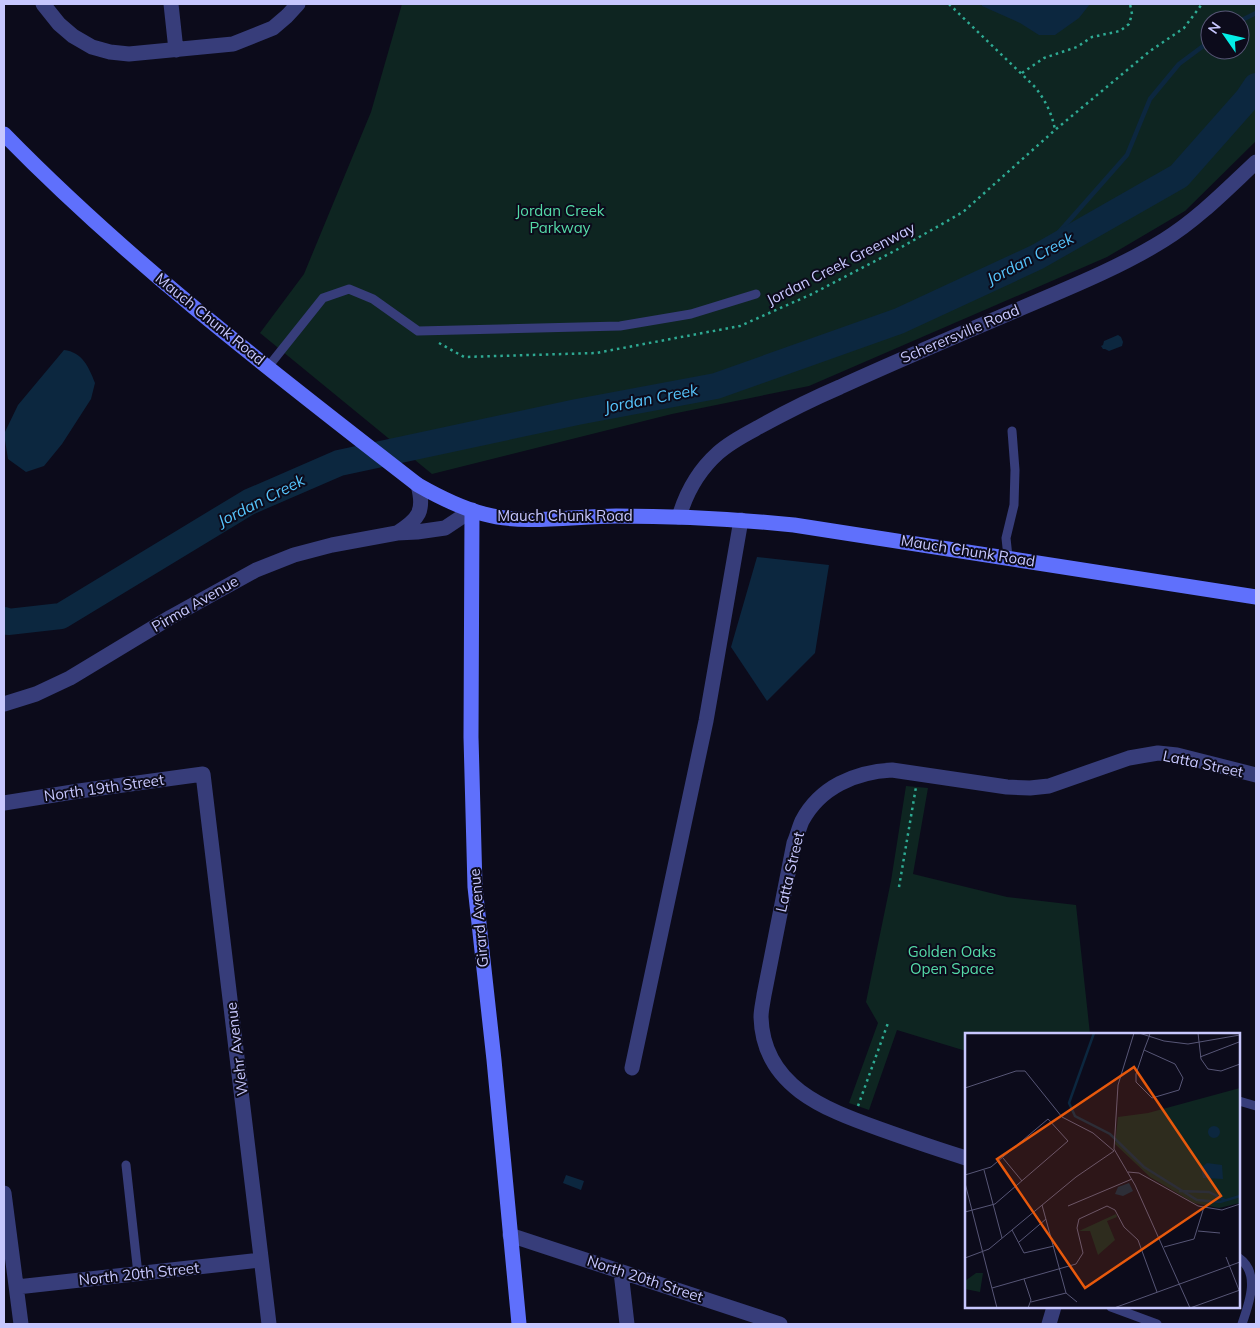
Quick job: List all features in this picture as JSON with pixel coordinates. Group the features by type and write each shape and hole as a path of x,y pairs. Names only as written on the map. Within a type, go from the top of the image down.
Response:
{"main road":[{"name":"Mauch Chunk Road","path":"4,134 90,218 188,302 268,367 418,485 472,510 517,519 614,516 679,517 794,525 1256,597"},
{"name":"Girard Avenue","path":"472,510 471,737 474,878 519,1324"}],"street":[{"path":"44,4 59,24 73,36 92,46 110,52 129,54 233,44 273,28 298,4"},
{"path":"172,4 176,50"},
{"name":"Scherersville Road","path":"679,517 691,487 704,467 732,441 794,407 910,355 1066,289 1164,240 1221,195 1256,162"},
{"name":"Pirma Avenue","path":"397,533 411,524 422,508 422,498 418,485"},
{"name":"Pirma Avenue","path":"4,704 36,694 70,678 179,612 256,570 332,545 397,533 445,528 472,510"},
{"path":"632,1068 706,721 741,520"},
{"name":"Latta Street","path":"965,1158 924,1145 820,1105 804,1096 786,1080 778,1071 770,1054 764,1036 761,1016 764,995 794,843 802,821 813,805 825,793 841,782 856,775 876,771 892,770 1007,787 1030,788 1049,786 1129,758 1158,754 1177,755 1256,775"},
{"name":"North 19th Street","path":"4,803 203,774"},
{"name":"Wehr Avenue","path":"203,774 269,1324"},
{"path":"4,1193 21,1324"},
{"name":"North 20th Street","path":"510,1235 780,1324"},
{"name":"North 20th Street","path":"17,1287 261,1260"},
{"path":"621,1272 627,1324"},
{"path":"1049,1324 1054,1308"}],"lane":[{"path":"268,367 323,298 349,289 372,299 418,331 620,326 691,314 756,294"},
{"path":"1008,557 1006,538 1014,505 1015,470 1012,431"},
{"path":"1240,1101 1256,1106"},
{"path":"126,1165 138,1274"},
{"path":"1240,1259 1251,1266 1255,1277 1254,1288 1242,1324"},
{"path":"1114,1308 1157,1324"}],"path":[{"path":"949,4 1035,87 1046,102 1055,130"},
{"path":"1022,73 1044,58 1077,47 1092,37 1120,31 1129,24 1132,14 1130,4"},
{"name":"Jordan Creek Greenway","path":"418,331 464,357 596,353 740,326 812,294 900,248 963,212 1055,130 1150,51 1184,28 1202,4"},
{"path":"899,887 918,774"},
{"path":"854,1119 888,1023"}],"green space":[{"name":"Jordan Creek Parkway","path":"402,4 1256,4 1256,141 1185,211 1107,257 809,386 672,414 432,474 260,333 304,274 371,112"},
{"name":"Golden Oaks Open Space","path":"906,786 928,788 913,874 1007,897 1076,905 1090,1033 965,1033 965,1051 897,1030 869,1110 849,1103 878,1023 866,1002 891,881"}],"water":[{"path":"982,4 1090,4 1079,18 1055,35 1039,35 1020,23 982,6"},
{"path":"1118,335 1123,342 1122,346 1109,351 1103,349 1101,346 1104,341"},
{"path":"64,350 80,357 90,371 95,383 91,399 62,444 44,466 26,472 8,459 4,434 18,405"},
{"path":"757,557 829,565 815,653 767,701 731,647"},
{"path":"566,1175 584,1181 581,1190 563,1183"}],"waterway":[{"path":"1250,16 1256,13"},
{"path":"1037,257 1127,155 1150,99 1179,64 1200,48"},
{"name":"Jordan Creek","path":"4,620 8,622 61,616 249,502 339,463 577,412 716,386 899,321 1037,257 1179,176 1248,98 1256,86"}]}
